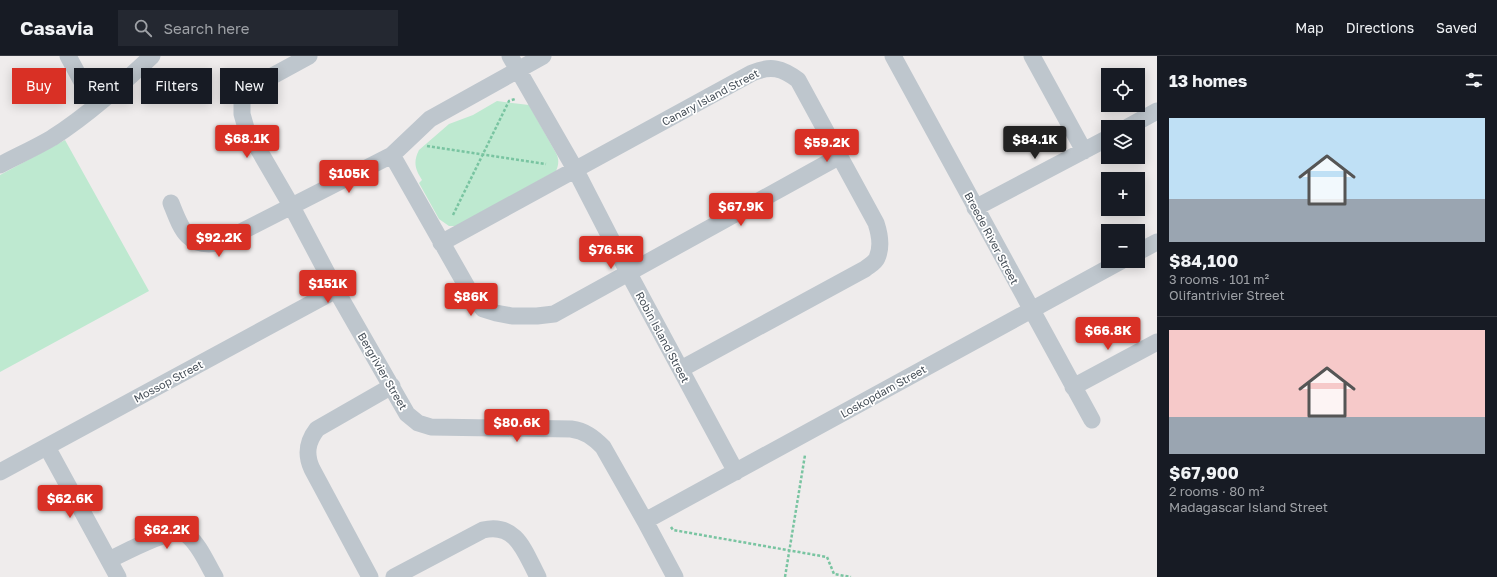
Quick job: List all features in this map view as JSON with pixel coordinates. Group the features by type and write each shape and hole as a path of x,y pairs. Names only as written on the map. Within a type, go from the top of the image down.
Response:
{"street":[{"path":"68,56 95,106"},
{"path":"0,165 52,138 120,86 152,56"},
{"name":"Bergrivier Street","path":"309,56 265,80 247,92 242,100 242,114 246,128 292,207 336,290 407,414 418,423 424,425 571,429 586,433 603,447 675,577"},
{"path":"171,203 182,230 187,235 198,242 212,244 226,240 392,155 430,119 513,63 543,56"},
{"name":"Breede River Street","path":"893,56 1092,420"},
{"path":"1032,56 1084,151"},
{"name":"Robin Island Street","path":"513,63 530,91 568,173 628,272 736,472"},
{"name":"Canary Island Street","path":"446,239 752,74 763,69 774,69 787,72 798,80 876,223 880,236 880,247 876,260 865,270 681,369"},
{"path":"1141,120 1157,111"},
{"path":"975,208 1101,142"},
{"path":"392,155 446,239 471,294 483,309 512,316 554,314 568,308 628,272 840,156"},
{"path":"1145,248 1157,242"},
{"name":"Loskopdam Street","path":"645,521 1108,268"},
{"name":"Mossop Street","path":"0,472 336,290"},
{"path":"1073,387 1157,342"},
{"path":"370,577 312,469 308,458 308,445 317,429 392,386"},
{"path":"46,446 118,577"},
{"path":"394,577 483,530 497,528 504,530 516,539 538,577"},
{"path":"109,560 166,534 183,533 188,535 197,546 215,577"}],"path":[{"path":"446,239 448,226 509,101 530,91"},
{"path":"410,139 425,146 555,165 568,173"},
{"path":"785,577 805,452 797,438"},
{"path":"660,513 673,530 827,557 834,574 851,577"}],"green space":[{"path":"497,101 529,105 557,155 558,162 556,171 456,226 449,226 439,219 419,183 422,180 415,162 417,154 419,150 449,124 473,115"},
{"path":"65,140 149,291 0,372 0,175"}]}
